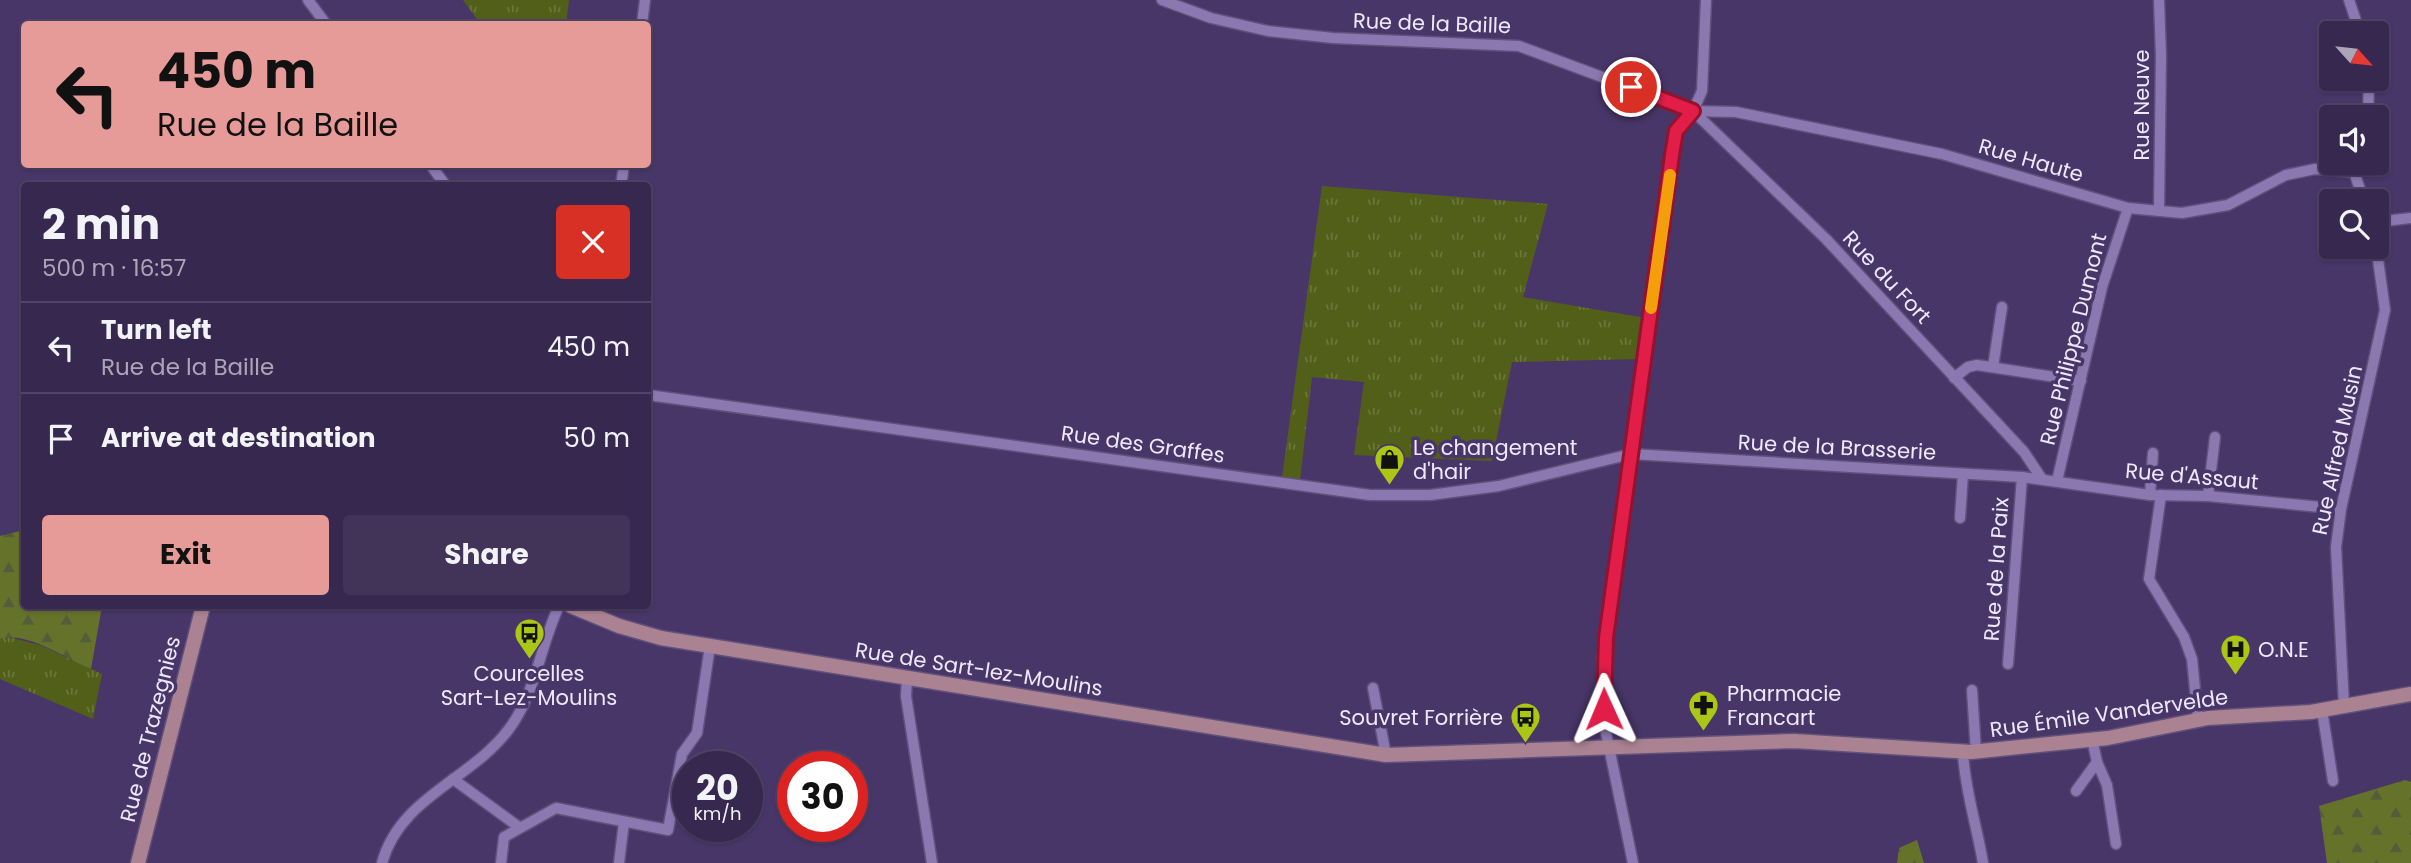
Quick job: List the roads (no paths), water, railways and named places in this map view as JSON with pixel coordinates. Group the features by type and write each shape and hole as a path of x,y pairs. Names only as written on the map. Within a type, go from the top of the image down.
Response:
{"main road":[{"name":"Rue de Trazegnies","path":"138,863 202,609"},
{"name":"Rue de Sart-lez-Moulins","path":"579,609 648,636 1386,755 1609,746"},
{"name":"Rue Émile Vandervelde","path":"1609,746 1800,741 1969,752 2092,739 2198,720 2322,710 2411,694"}],"street":[{"path":"308,0 324,21"},
{"path":"642,21 645,0"},
{"name":"Rue de la Baille","path":"1162,0 1211,18 1268,31 1333,38 1519,46 1693,111"},
{"path":"1633,863 1609,746 1602,689 1604,658 1676,131 1693,111 1702,91 1706,0"},
{"name":"Rue Neuve","path":"2159,0 2159,210"},
{"path":"2349,0 2356,21"},
{"name":"Rue Haute","path":"1693,111 1736,112 1942,154 2128,208 2182,213 2225,205 2286,175 2319,169"},
{"name":"Rue du Fort","path":"1693,111 1826,239 2024,452 2042,479"},
{"name":"Rue Philippe Dumont","path":"2057,481 2102,287 2128,208"},
{"path":"2389,221 2411,218"},
{"name":"Rue Alfred Musin","path":"2344,706 2336,580 2341,509 2385,310 2378,259"},
{"path":"1993,367 2002,307"},
{"path":"1954,378 1968,367 1993,367 2081,381"},
{"name":"Rue des Graffes","path":"651,396 1370,495 1430,495 1499,486 1631,454"},
{"path":"2208,496 2215,437"},
{"path":"2154,453 2155,495 2149,579 2184,637 2192,659 2198,720"},
{"name":"Rue de la Brasserie","path":"1631,454 2042,479"},
{"path":"1961,518 1963,474"},
{"name":"Rue de la Paix","path":"2008,664 2022,477"},
{"name":"Rue d'Assaut","path":"2042,479 2155,495 2208,496 2341,509"},
{"path":"382,863 392,837 407,817 494,746 520,713 558,609"},
{"path":"500,863 504,837 556,808 668,830 682,754 697,733 710,646"},
{"path":"907,679 906,696 933,863"},
{"path":"1373,688 1386,755"},
{"path":"1972,690 1968,799 1983,863"},
{"path":"2322,710 2333,781"},
{"path":"2092,739 2097,762 2107,785 2116,844"},
{"path":"2076,791 2097,762"},
{"path":"453,779 519,827"},
{"path":"619,863 624,821"}],"place":[{"name":"Le changement d'hair","path":"1390,486"},
{"name":"Courcelles Sart-Lez-Moulins","path":"529,660"},
{"name":"O.N.E","path":"2235,676"},
{"name":"Pharmacie Francart","path":"1704,732"},
{"name":"Souvret Forrière","path":"1526,744"}]}
